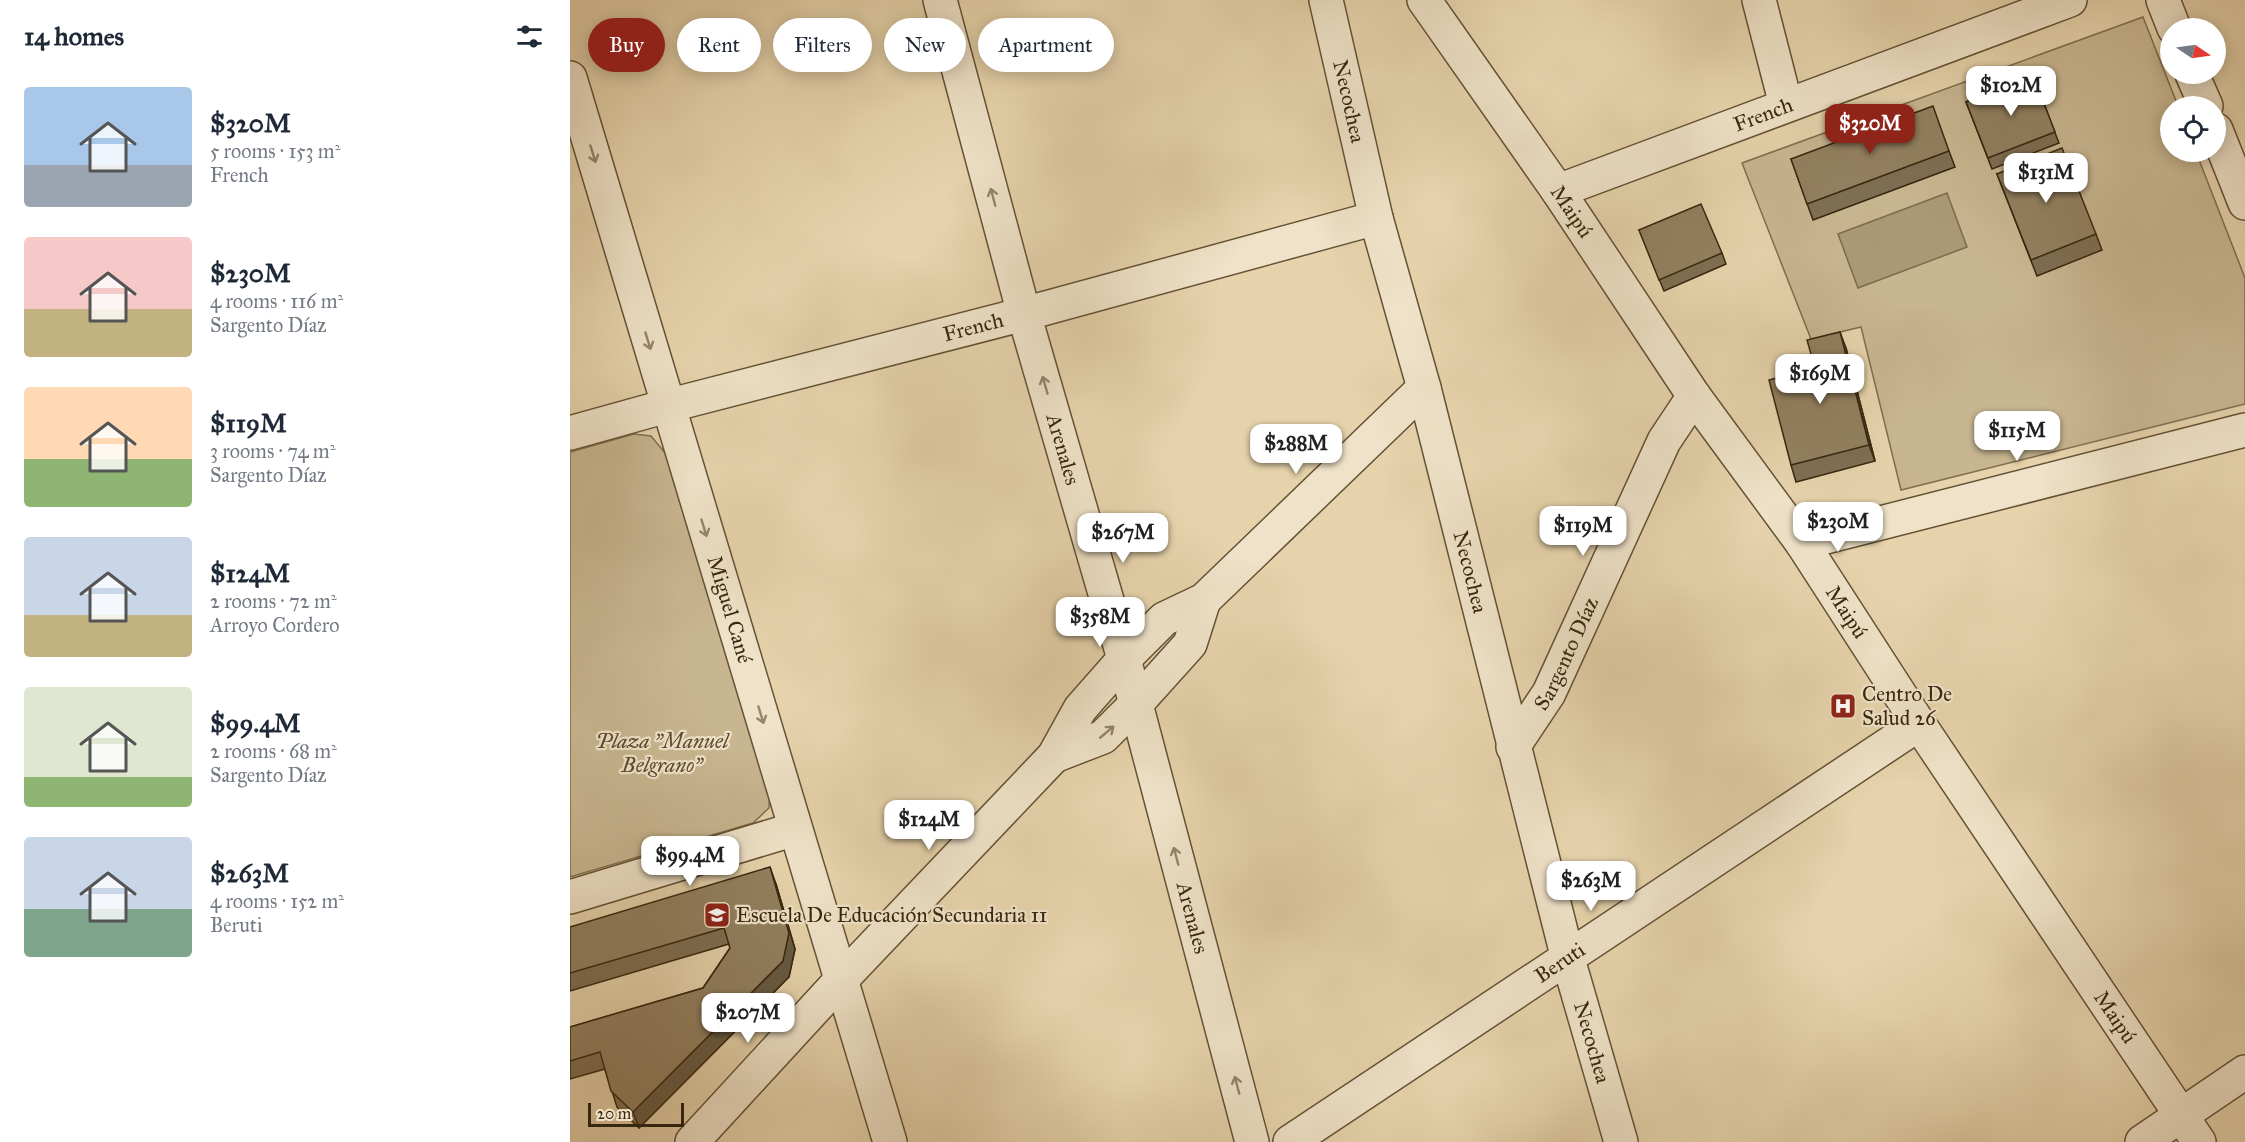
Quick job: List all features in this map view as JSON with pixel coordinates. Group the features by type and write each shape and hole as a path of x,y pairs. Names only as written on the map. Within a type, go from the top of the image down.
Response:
{"street":[{"name":"Arenales","path":"940,0 1024,314 1124,659 1252,1142"},
{"name":"Necochea","path":"1326,0 1376,218 1424,388 1568,959 1621,1142"},
{"name":"Maipú","path":"1424,0 1558,191 1694,396 1802,543 1918,724 2190,1129"},
{"path":"1759,0 1786,105"},
{"name":"French","path":"1558,191 2070,0"},
{"path":"2163,0 2170,18"},
{"name":"Miguel Cané","path":"570,78 890,1142"},
{"path":"2226,155 2245,203"},
{"name":"French","path":"570,433 667,405 1024,314 1376,218"},
{"path":"692,1142 841,980 1054,756 1080,709 1124,659 1164,619 1204,600 1424,388"},
{"name":"Sargento Díaz","path":"1513,747 1549,693 1664,441 1694,396"},
{"path":"1802,543 2245,430"},
{"path":"1054,756 1103,737 1136,704 1190,644 1204,600"},
{"name":"Beruti","path":"1290,1142 1918,724"},
{"path":"570,897 795,829"},
{"path":"2142,1142 2190,1129 2245,1072"}],"green space":[{"path":"2143,17 2160,60 2160,84 2169,84 2174,96 2160,96 2160,162 2200,162 2245,278 2245,404 1901,490 1861,327 1811,339 1742,163"},
{"name":"Plaza \"Manuel Belgrano\"","path":"634,434 651,436 666,454 770,787 769,808 753,823 570,877 570,452"}],"shaded area":[{"path":"1947,193 1967,247 1858,288 1838,234"}],"building":[{"path":"2033,75 2055,132 1988,158 1966,102"},
{"path":"1933,106 1949,151 1807,204 1791,159"},
{"path":"2062,148 2096,234 2031,260 1997,174"},
{"path":"1701,204 1722,253 1659,280 1639,230"},
{"path":"1840,332 1869,445 1791,465 1769,380 1815,368 1807,340"},
{"path":"770,867 789,933 783,961 633,1112 611,1091 600,1052 570,1061 570,1027 703,988 730,948 724,928 570,973 570,927"}],"place":[{"name":"Centro De Salud 26","path":"1843,706"},
{"name":"Escuela De Educación Secundaria 11","path":"717,915"}]}
